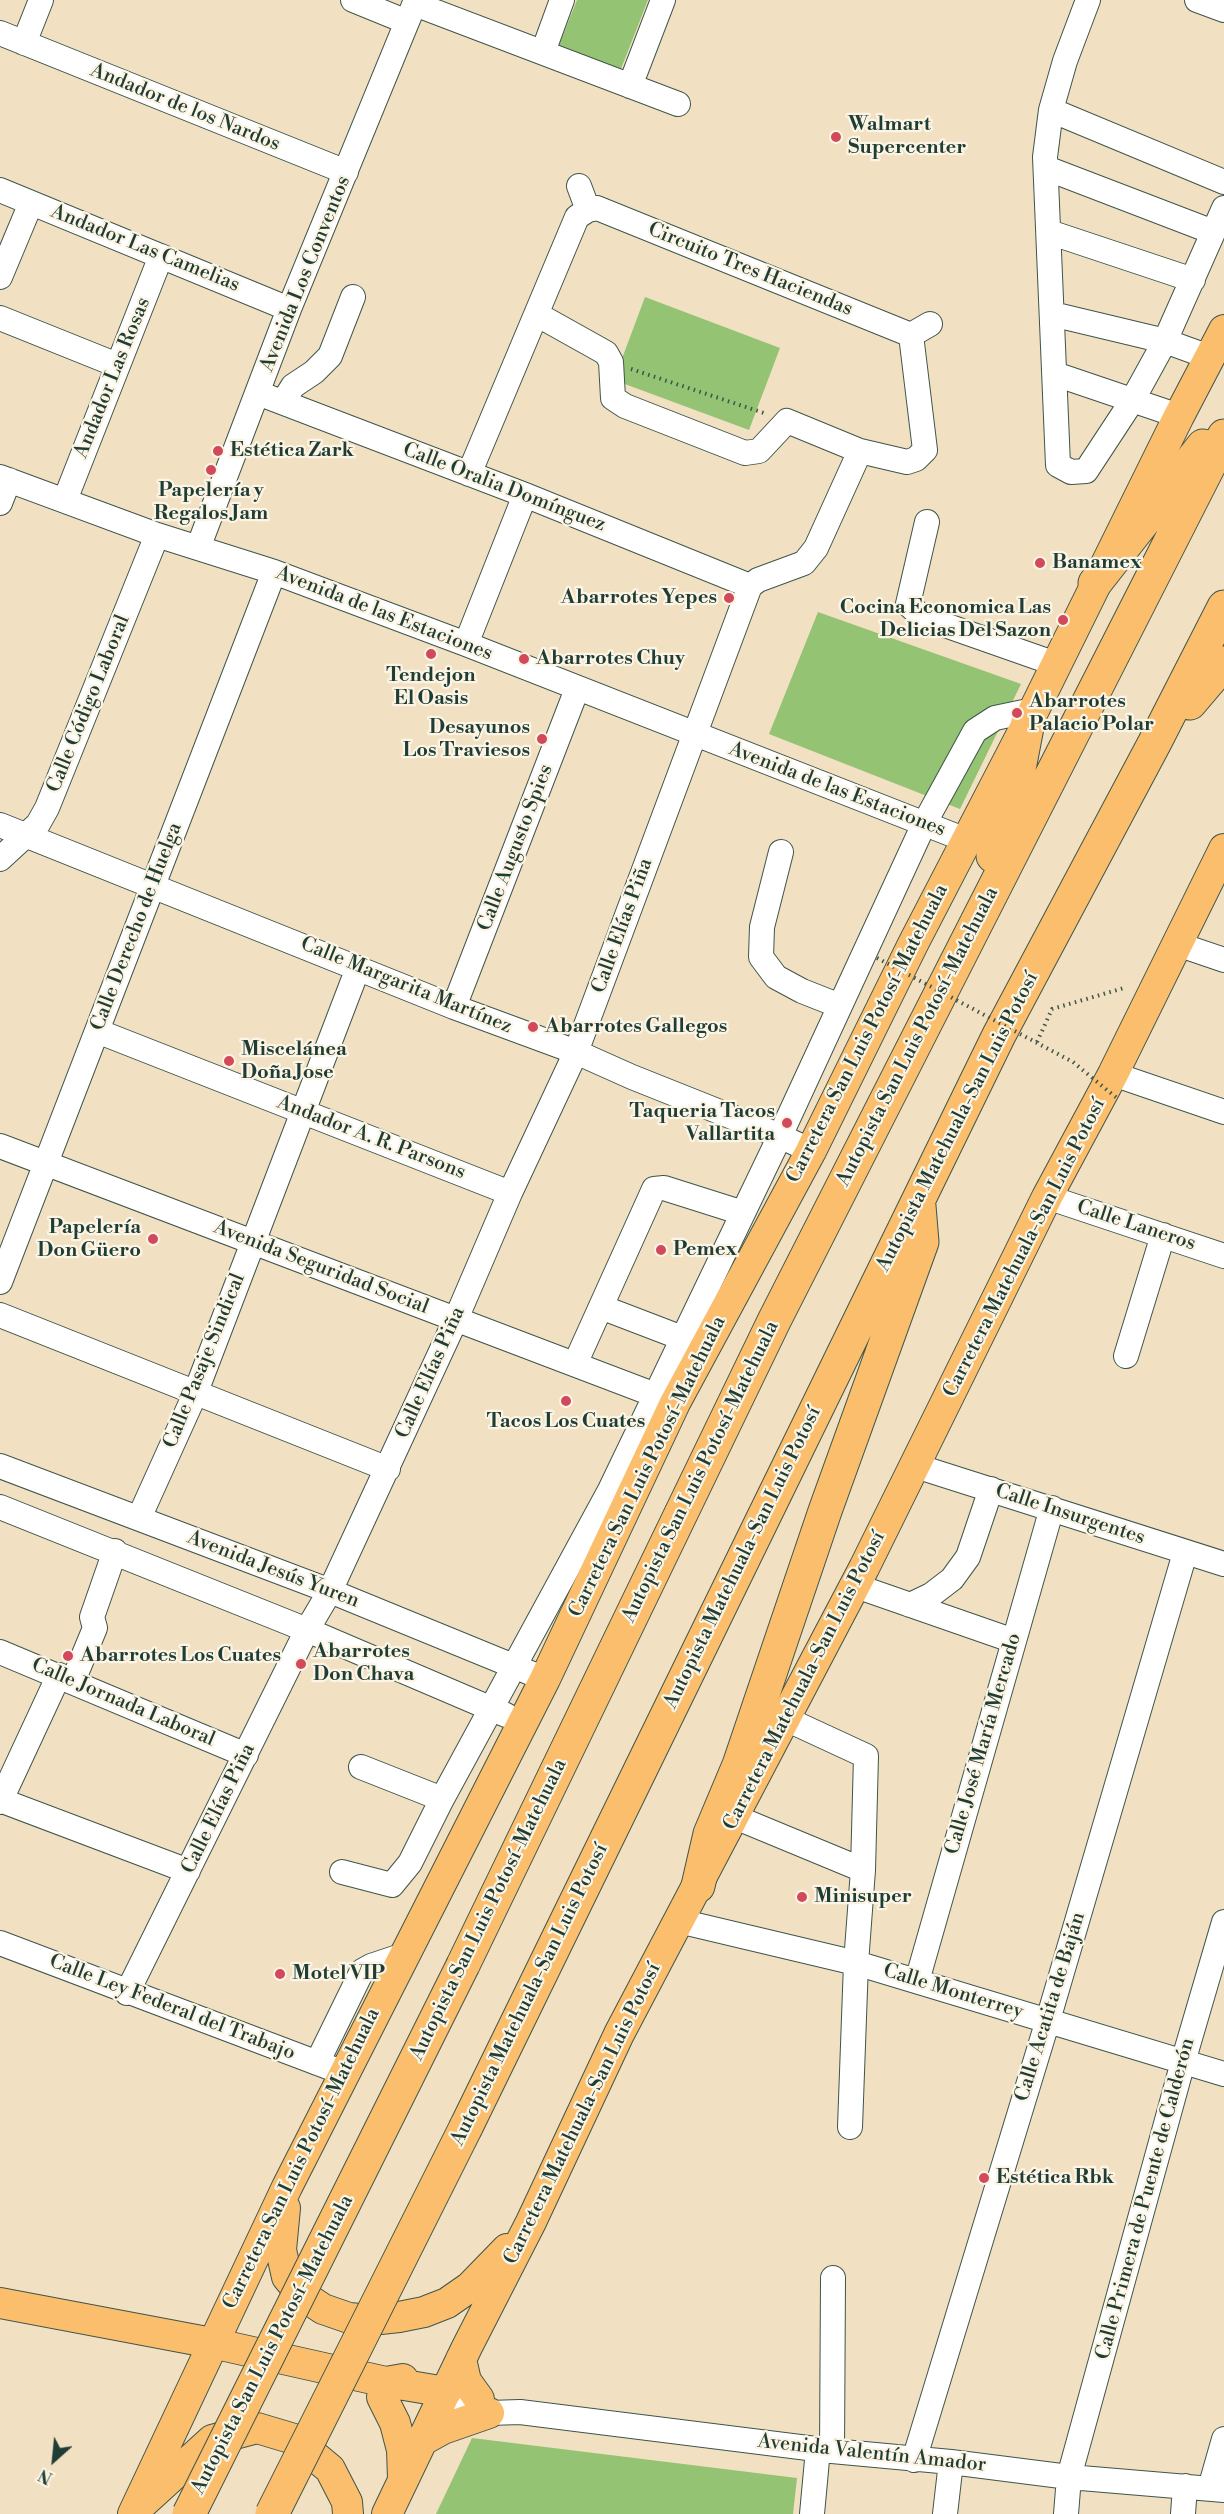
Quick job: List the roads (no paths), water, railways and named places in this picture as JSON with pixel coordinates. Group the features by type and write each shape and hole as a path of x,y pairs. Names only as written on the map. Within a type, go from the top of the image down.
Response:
{"highway":[{"path":"1095,583 1224,419"},
{"name":"Autopista San Luis Potosí-Matehuala","path":"189,2514 463,1965 774,1321 1224,436"},
{"name":"Autopista Matehuala-San Luis Potosí","path":"272,2514 466,2127 999,1035 1224,607"},
{"path":"1155,742 1224,663"},
{"path":"965,945 1019,769 1031,716"},
{"path":"698,1886 710,1834 738,1765 825,1511 922,1242 919,1198"}],"main road":[{"name":"Carretera San Luis Potosí-Matehuala","path":"133,2513 287,2187 330,2068 404,1955 545,1679 612,1535 665,1399 811,1151 1224,330"},
{"name":"Carretera Matehuala-San Luis Potosí","path":"387,2514 464,2353 531,2222 619,2034 735,1817 916,1466 1047,1197 1116,1087 1177,944 1220,866"},
{"path":"610,1490 612,1535"},
{"path":"287,2187 281,2250 287,2277 309,2300 323,2309 350,2318 371,2320 399,2317 424,2312 447,2303 470,2287 531,2222"},
{"name":"Avenida Valentín Amador","path":"0,2303 208,2352 384,2390 443,2399"},
{"name":"Avenida Valentín Amador","path":"0,2324 208,2352"},
{"path":"403,2479 402,2450 384,2390 464,2353 466,2381 484,2406 423,2440"},
{"path":"133,2513 212,2440 257,2428 294,2439 330,2469 347,2502 348,2514"}],"street":[{"path":"24,43 41,0"},
{"path":"353,0 413,8 543,52 678,104"},
{"path":"543,52 562,0"},
{"path":"630,86 663,0"},
{"path":"1088,0 1065,62 1051,110 1046,168 1058,465 1071,472 1086,471 1132,401 1165,341 1224,208"},
{"path":"1197,0 1224,10"},
{"name":"Avenida Los Conventos","path":"198,548 289,309 413,8"},
{"name":"Andador de los Nardos","path":"0,33 346,172"},
{"path":"1051,110 1224,182"},
{"path":"1046,168 1213,232"},
{"path":"469,474 538,315 577,217 588,210 579,186"},
{"name":"Andador Las Camelias","path":"0,190 289,309"},
{"path":"0,277 31,203"},
{"name":"Circuito Tres Haciendas","path":"588,210 597,208 920,329 925,450 916,459 907,462 860,451"},
{"path":"1049,232 1193,280"},
{"name":"Andador Las Rosas","path":"64,500 162,256"},
{"path":"283,402 293,386 314,372 330,356 353,297"},
{"path":"1052,314 1165,341 1209,357"},
{"path":"538,315 606,353 611,362 613,398 625,406 745,453 759,451 787,421 860,451 816,548 804,563 758,580 750,586 694,734"},
{"path":"0,318 117,365"},
{"path":"1055,374 1179,416"},
{"name":"Calle Oralia Domínguez","path":"258,393 525,495 750,586"},
{"path":"0,503 4,478"},
{"name":"Avenida de las Estaciones","path":"4,478 158,535 274,572 466,644 966,840"},
{"path":"466,644 525,495"},
{"path":"927,522 908,604 922,617 1056,664"},
{"name":"Calle Código Laboral","path":"0,859 38,824 54,792 158,535"},
{"name":"Calle Derecho de Huelga","path":"0,1282 274,572"},
{"name":"Calle Augusto Spies","path":"454,1007 577,689"},
{"path":"342,1872 392,1885 410,1863 513,1666 610,1490 665,1399 682,1338 780,1136 924,824 975,731 995,718 1031,716"},
{"name":"Calle Elías Piña","path":"128,1993 307,1630 330,1591 456,1320 510,1193 576,1052 694,734"},
{"name":"Calle Margarita Martínez","path":"0,825 454,1007 576,1052 811,1151"},
{"path":"781,852 762,927 761,957 776,976 840,1006"},
{"path":"1177,944 1224,960"},
{"name":"Calle Pasaje Sindical","path":"139,1518 195,1394 358,968"},
{"name":"Andador A. R. Parsons","path":"97,1031 510,1193"},
{"path":"1116,1087 1224,1112"},
{"name":"Avenida Seguridad Social","path":"0,1146 665,1399"},
{"path":"575,1364 654,1190 664,1188 743,1213"},
{"name":"Calle Laneros","path":"1047,1197 1224,1256"},
{"path":"1126,1356 1163,1235"},
{"path":"601,1307 682,1338"},
{"path":"0,1315 388,1469"},
{"name":"Avenida Jesús Yuren","path":"0,1466 330,1591 545,1679"},
{"name":"Calle Insurgentes","path":"916,1466 1224,1564"},
{"path":"910,1605 931,1595 952,1579 968,1557 991,1489"},
{"name":"Avenida Jesús Yuren","path":"0,1507 115,1551 307,1630 522,1722"},
{"name":"Calle José María Mercado","path":"917,1981 1052,1508"},
{"path":"115,1551 92,1617 95,1628 0,1801 188,1871"},
{"name":"Calle Acatita de Baján","path":"914,2460 1048,2020 1185,1553"},
{"path":"853,1586 1014,1641"},
{"name":"Calle Jornada Laboral","path":"0,1652 246,1755"},
{"path":"786,1719 866,1756 863,1870 856,1962 850,2127"},
{"path":"361,1767 442,1799"},
{"path":"735,1817 863,1870"},
{"name":"Calle Monterrey","path":"680,1921 856,1962 1224,2074"},
{"name":"Calle Primera de Puente de Calderón","path":"1066,2514 1070,2477 1183,2062 1224,1922"},
{"name":"Calle Ley Federal del Trabajo","path":"0,1943 330,2068"},
{"path":"812,2514 825,2450 833,2278"},
{"name":"Avenida Valentín Amador","path":"443,2399 520,2412 825,2450 951,2462 1070,2477 1217,2489"},
{"path":"1217,2489 1224,2439"},
{"path":"945,2514 951,2462"},
{"path":"1183,2514 1185,2486"}],"place":[{"name":"Walmart Supercenter","path":"836,137"},
{"name":"Estética Zark","path":"218,451"},
{"name":"Papelería y Regalos Jam","path":"211,470"},
{"name":"Banamex","path":"1040,563"},
{"name":"Abarrotes Yepes","path":"729,598"},
{"name":"Cocina Economica Las Delicias Del Sazon","path":"1063,620"},
{"name":"Tendejon El Oasis","path":"431,654"},
{"name":"Abarrotes Chuy","path":"524,659"},
{"name":"Abarrotes Palacio Polar","path":"1017,713"},
{"name":"Desayunos Los Traviesos","path":"542,739"},
{"name":"Abarrotes Gallegos","path":"533,1027"},
{"name":"Miscelánea Doña Jose","path":"229,1061"},
{"name":"Taqueria Tacos Vallartita","path":"787,1123"},
{"name":"Papelería Don Güero","path":"153,1239"},
{"name":"Pemex","path":"661,1250"},
{"name":"Tacos Los Cuates","path":"566,1401"},
{"name":"Abarrotes Los Cuates","path":"68,1656"},
{"name":"Abarrotes Don Chava","path":"301,1664"},
{"name":"Minisuper","path":"802,1897"},
{"name":"Motel VIP","path":"280,1974"},
{"name":"Estética Rbk","path":"984,2178"}]}
